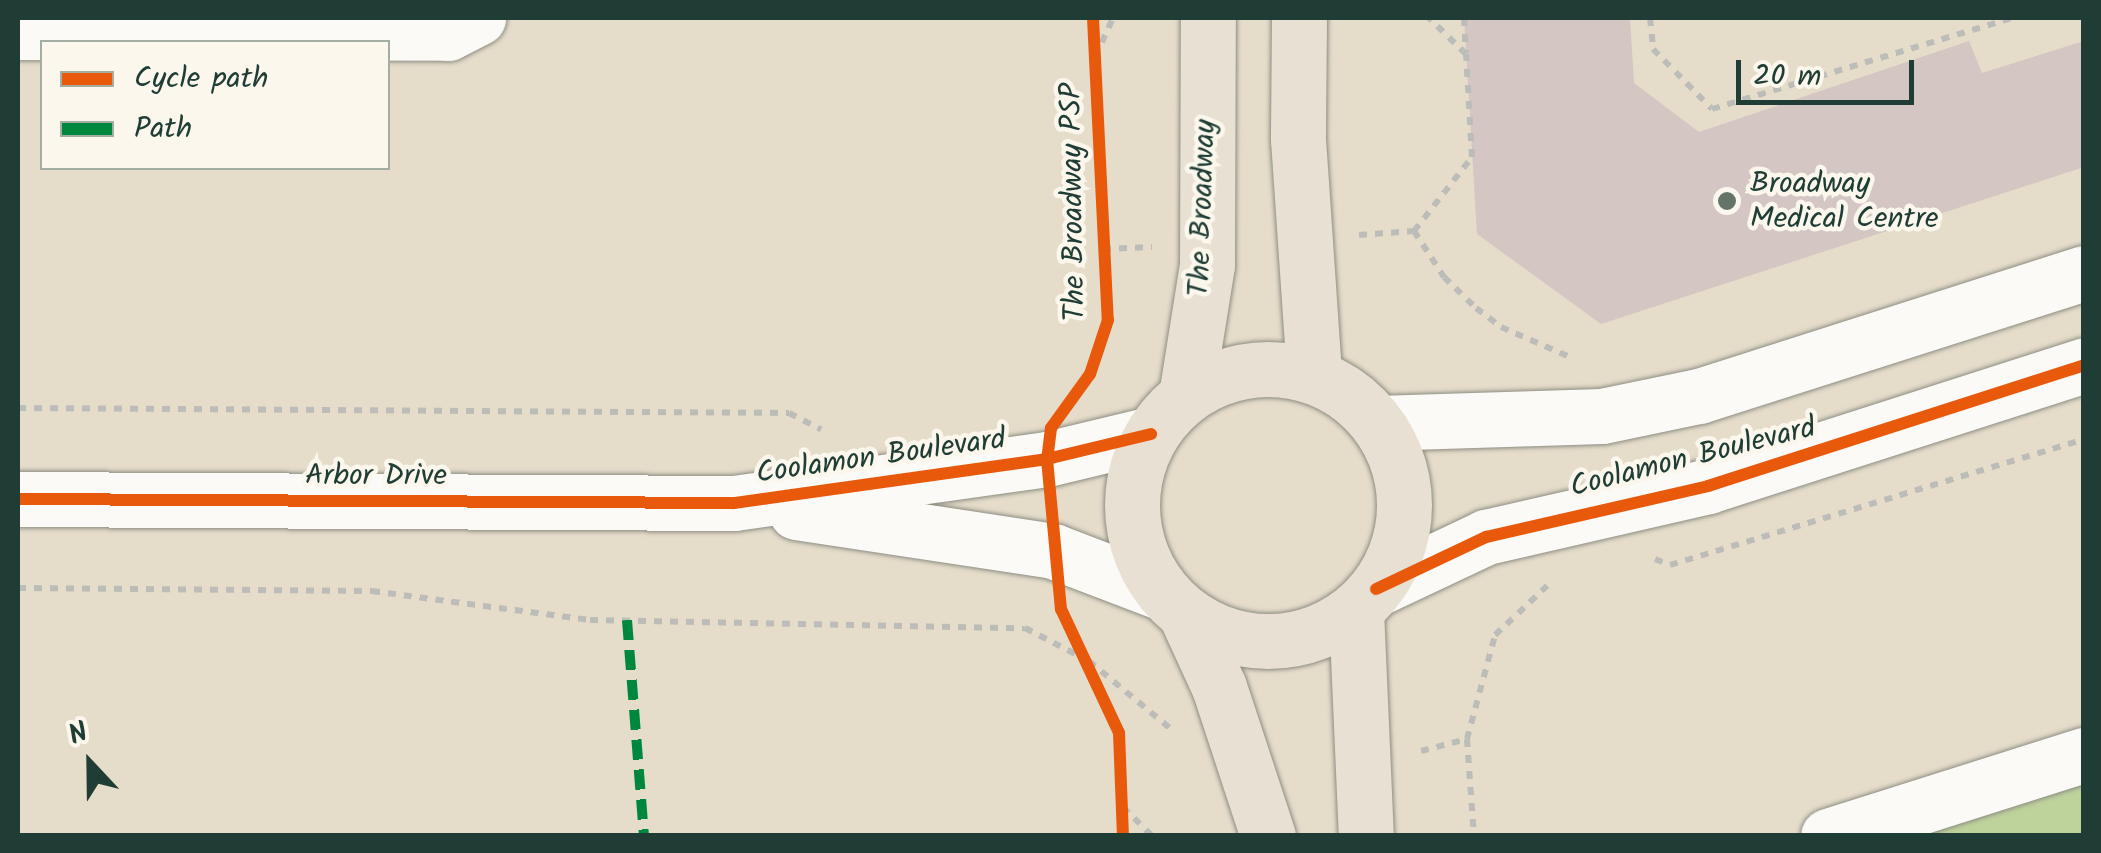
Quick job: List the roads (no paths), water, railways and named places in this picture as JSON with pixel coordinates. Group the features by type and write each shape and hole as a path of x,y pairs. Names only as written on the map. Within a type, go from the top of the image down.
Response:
{"main road":[{"name":"The Broadway","path":"1168,415 1207,265 1208,18"},
{"path":"1298,18 1298,139 1314,376"},
{"path":"1174,604 1253,640 1294,639 1366,599 1397,550 1404,506 1398,462 1377,423 1349,395 1314,376 1270,369 1225,375 1168,415 1135,473 1132,516 1141,556 1174,604 1219,687 1268,836"},
{"path":"1366,599 1366,836"}],"street":[{"path":"18,32 448,33 478,18"},
{"name":"Coolamon Boulevard","path":"1377,423 1602,416 1699,396 2084,273"},
{"name":"Coolamon Boulevard","path":"1366,599 1486,537 1708,486 2084,365"},
{"name":"Coolamon Boulevard","path":"734,502 1047,459 1168,415"},
{"name":"Arbor Drive","path":"18,500 734,502"},
{"name":"Coolamon Boulevard","path":"734,502 1053,551 1174,604"},
{"path":"1828,836 2084,755"}],"place":[{"name":"Broadway Medical Centre","path":"1727,201"}]}
